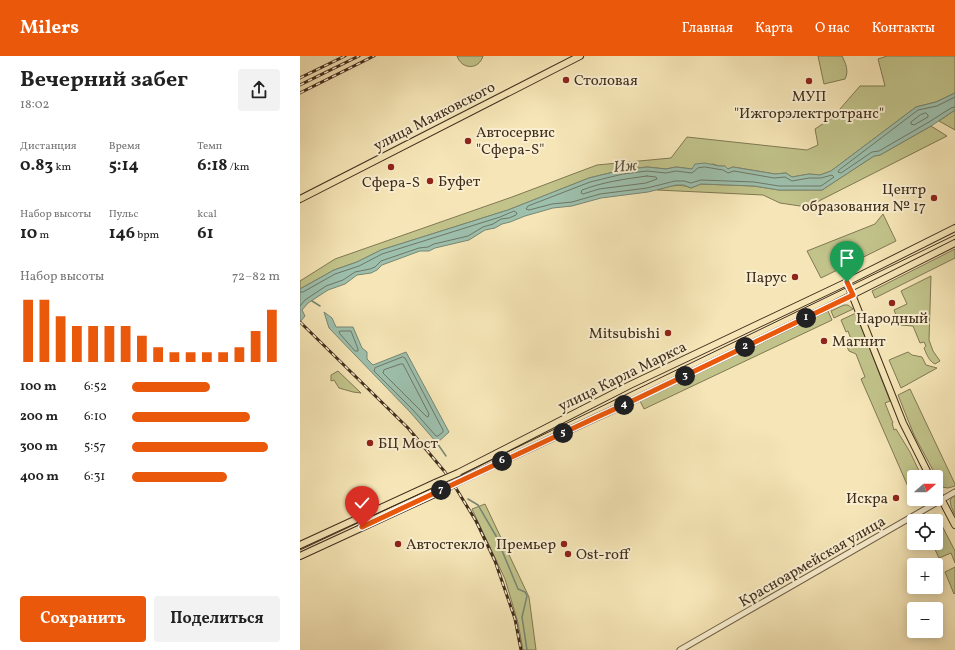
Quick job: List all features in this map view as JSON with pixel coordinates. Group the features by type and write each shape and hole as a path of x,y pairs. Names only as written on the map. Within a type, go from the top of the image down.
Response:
{"main road":[{"name":"улица Маяковского","path":"300,198 580,56"},
{"name":"улица Карла Маркса","path":"300,545 458,473 610,395 847,282 955,228"},
{"name":"улица Карла Маркса","path":"300,556 628,403 853,295 955,243"},
{"path":"847,282 903,422 927,470"},
{"path":"943,504 955,525"}],"street":[{"name":"Красноармейская улица","path":"943,499 955,492"},
{"name":"Красноармейская улица","path":"680,650 931,506"}],"green space":[{"path":"457,56 483,56 478,64 474,66 466,66 459,61"},
{"path":"818,56 842,56 847,73 845,79 824,84"},
{"path":"887,56 955,56 955,93 936,102 916,107 831,171 820,175 809,174 792,177 786,173 775,174 733,167 728,169 725,166 713,164 692,169 676,167 666,169 647,167 622,170 589,178 508,210 381,250 357,262 334,270 300,289 300,281 335,259 512,197 597,165 671,158 687,137 807,150 818,145 815,129 833,117 860,86 885,86 878,59"},
{"path":"955,110 955,130 939,121"},
{"path":"931,126 947,136 807,207 780,203 763,195 657,190 678,185 691,188 701,184 754,186 779,190 822,190 874,156 880,155"},
{"path":"883,214 896,241 821,278 807,251 875,224"},
{"path":"955,249 955,258 875,298 872,291"},
{"path":"931,276 929,340 933,351 940,361 935,364 928,358 924,348 926,346 924,342 920,343 913,326 900,325 894,310 907,304 901,291"},
{"path":"844,305 848,305 853,309 834,318 831,311"},
{"path":"828,311 832,320 644,409 640,401"},
{"path":"856,313 890,401 885,403 893,423 894,430 896,429 919,470 907,470 907,484 861,379 865,377 856,354 849,351 845,343 851,339 841,320"},
{"path":"908,352 912,355 922,357 926,365 937,368 901,388 889,360"},
{"path":"338,371 361,393 339,388 334,380 331,381 331,375"},
{"path":"910,389 955,486 948,488 943,487 943,470 933,470 914,435 898,395"},
{"path":"955,494 955,515 950,500"},
{"path":"485,504 529,597 536,650 523,650 518,623 505,579 472,509"},
{"path":"943,528 955,551 955,563 951,553 939,558 935,550 943,550"},
{"path":"955,567 955,593 954,594 945,572"}],"water":[{"name":"Иж","path":"955,93 955,110 931,126 880,155 874,156 822,190 779,190 754,186 701,184 691,188 684,185 676,185 648,192 601,198 572,206 553,208 485,230 469,240 435,248 429,251 420,251 382,265 371,273 357,275 345,284 328,290 308,303 302,310 305,316 300,322 300,289 334,270 357,262 381,250 508,210 589,178 622,170 647,167 666,169 676,167 692,169 695,164 705,163 725,166 728,169 733,167 775,174 786,173 792,177 809,174 820,175 831,171 916,107 936,102"},
{"path":"324,312 332,318 336,327 353,327 362,348 367,352 367,359 373,365 406,352 449,432 437,443 410,412 329,328"}],"waterway":[{"path":"312,301 320,306"},
{"path":"437,443 446,456"},
{"path":"468,499 478,505 496,536 518,589 525,592 527,596 522,617 527,650"}],"tram line":[{"path":"300,550 460,475 955,235"}],"railway":[{"path":"300,78 345,56"},
{"path":"300,85 359,56"},
{"path":"300,93 374,56"},
{"path":"300,322 408,428 445,472 476,521 495,561 515,619 521,650"}],"place":[{"name":"Столовая","path":"566,80"},
{"name":"МУП \"Ижгорэлектротранс\"","path":"809,81"},
{"name":"Автосервис \"Сфера-S\"","path":"468,141"},
{"name":"Сфера-S","path":"391,167"},
{"name":"Буфет","path":"430,181"},
{"name":"Центр образования № 17","path":"934,198"},
{"name":"Парус","path":"795,277"},
{"name":"Народный","path":"892,303"},
{"name":"Mitsubishi","path":"668,333"},
{"name":"Магнит","path":"824,341"},
{"name":"БЦ Мост","path":"370,443"},
{"name":"Искра","path":"896,498"},
{"name":"Автостекло","path":"398,544"},
{"name":"Премьер","path":"564,544"},
{"name":"Ost-roff","path":"568,554"}],"route":[{"path":"362,527 628,403 853,295 847,282"}]}
